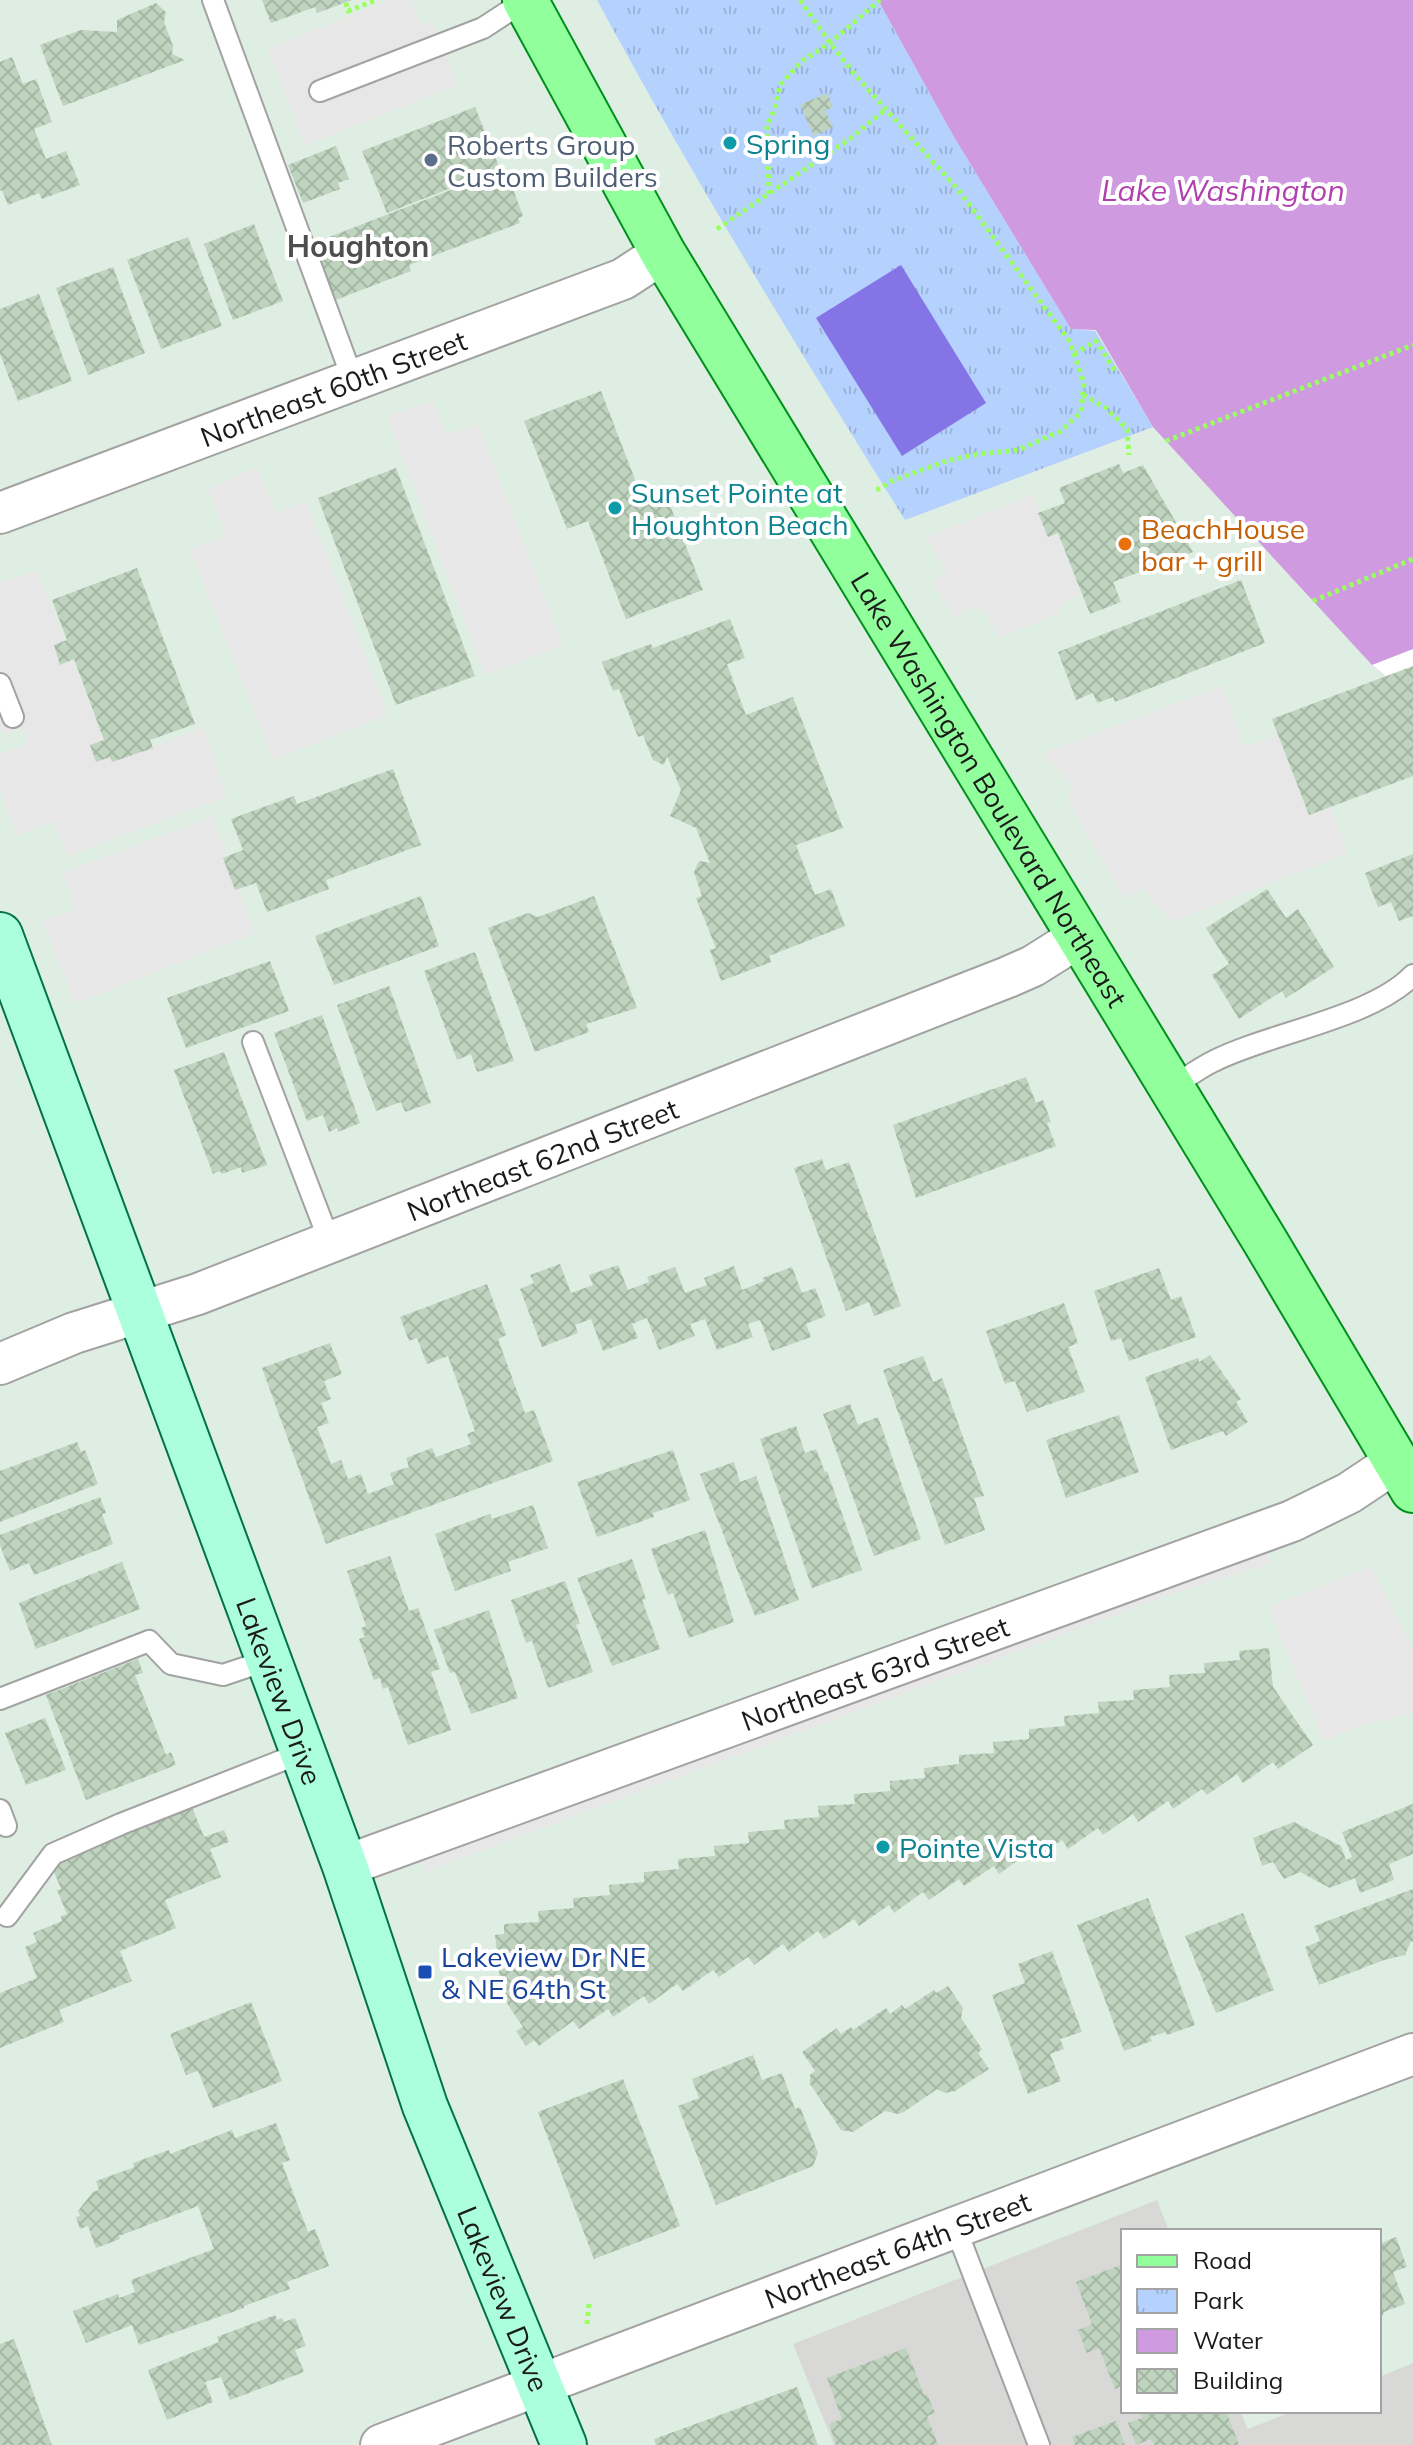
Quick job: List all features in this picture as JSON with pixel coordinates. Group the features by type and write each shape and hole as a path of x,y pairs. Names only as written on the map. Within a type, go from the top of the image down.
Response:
{"main road":[{"name":"Lake Washington Boulevard Northeast","path":"526,0 663,253 1172,1087 1405,1476"}],"street":[{"name":"Northeast 60th Street","path":"0,513 623,279 663,253"},
{"name":"Lakeview Drive","path":"0,935 345,1866 425,2106 564,2445"},
{"name":"Northeast 62nd Street","path":"0,1364 74,1333 198,1294 329,1240 1008,977 1033,966 1079,937"},
{"name":"Northeast 63rd Street","path":"345,1866 1292,1521 1349,1493 1405,1476"},
{"name":"Northeast 64th Street","path":"381,2445 1413,2054"}],"lane":[{"path":"213,0 353,380"},
{"path":"320,91 483,28 526,0"},
{"path":"0,684 13,717"},
{"path":"1172,1087 1214,1061 1367,1004 1404,984 1413,975"},
{"path":"253,1042 329,1240"},
{"path":"0,1699 149,1641 171,1664 223,1675 268,1660"},
{"path":"7,1916 53,1854 301,1753"},
{"path":"956,2229 1039,2445"}],"path":[{"path":"346,3 348,11 376,0"},
{"path":"800,0 830,43 960,192 1070,342 1084,383 1081,412 1061,431 1018,450 946,461 892,481 873,492"},
{"path":"769,194 767,125 780,85 802,61 830,43 880,0"},
{"path":"717,229 851,138 886,109"},
{"path":"1074,354 1096,341 1115,371"},
{"path":"1166,441 1413,345"},
{"path":"1083,395 1106,408 1127,429 1129,455"},
{"path":"1313,601 1413,559"}],"shaded area":[{"path":"390,0 412,0 421,24 432,20 458,86 305,145 267,48"},
{"path":"901,265 986,403 902,456 816,318"},
{"path":"433,400 446,435 478,424 563,645 485,676 387,416"},
{"path":"258,467 275,513 306,502 388,715 273,760 190,549 226,535 208,489"},
{"path":"1033,494 1048,537 1058,533 1081,594 1059,605 1060,613 999,638 980,610 967,608 955,619 932,582 947,573 926,537"},
{"path":"37,570 112,762 204,727 227,797 67,856 54,821 17,836 0,790 0,754 28,744 21,729 4,734 0,725 0,583"},
{"path":"1223,685 1243,747 1277,734 1308,815 1331,807 1348,853 1172,922 1143,890 1125,899 1067,800 1073,786 1042,753"},
{"path":"212,816 255,934 75,1003 42,920 76,909 62,873"},
{"path":"1265,1547 1270,1564 1169,1595 425,1872 421,1856"},
{"path":"1371,1566 1413,1650 1413,1713 1354,1728 1324,1741 1268,1607"},
{"path":"1157,2200 1168,2229 1121,2229 1121,2413 1241,2413 1248,2429 1288,2413 1381,2413 1381,2376 1413,2363 1413,2445 834,2445 793,2344"}],"green space":[{"path":"597,0 878,0 954,137 1071,329 1095,331 1153,427 905,520 747,263"}],"water":[{"name":"Lake Washington","path":"878,0 1413,0 1413,698 1372,665 1153,427 1096,330 1071,329 954,137"}],"pier":[{"path":"1413,649 1413,698 1372,665"}],"building":[{"path":"262,0 352,0 317,13 315,7 271,23"},
{"path":"156,3 166,12 164,22 173,46 172,54 185,60 63,106 40,45 81,30 117,32 117,20"},
{"path":"12,57 23,84 36,79 52,122 34,129 46,159 66,151 80,185 42,199 39,193 8,205 0,191 0,62"},
{"path":"827,93 833,107 825,111 833,127 814,136 800,105"},
{"name":"Roberts Group Custom Builders","path":"475,107 500,169 387,213 362,151"},
{"path":"336,146 349,179 338,183 340,189 303,203 288,165"},
{"path":"500,171 501,175 507,173 523,216 518,218 520,223 409,265 411,271 333,301 311,244"},
{"path":"254,224 283,301 233,320 204,244"},
{"path":"188,237 222,326 161,349 127,260"},
{"path":"113,267 145,353 88,375 56,288"},
{"path":"39,294 72,381 18,401 0,354 0,309"},
{"name":"Sunset Pointe at Houghton Beach","path":"601,391 641,495 663,487 703,590 626,619 588,521 567,529 524,421"},
{"name":"BeachHouse bar + grill","path":"1119,464 1123,473 1143,465 1193,552 1113,582 1121,602 1090,614 1058,533 1048,537 1038,513 1065,503 1059,488"},
{"path":"396,468 475,676 396,705 318,498"},
{"path":"137,568 195,724 150,740 153,748 112,762 110,757 96,762 90,745 104,740 74,659 60,665 54,645 67,640 52,600"},
{"path":"1241,580 1265,643 1115,702 1113,697 1097,703 1093,693 1076,700 1058,652"},
{"path":"730,619 745,658 727,664 746,715 793,697 843,828 796,845 815,895 831,889 845,926 769,956 771,962 721,981 710,950 716,948 696,898 702,896 694,872 699,861 710,863 696,828 670,816 681,790 667,756 664,765 653,760 643,735 638,737 619,689 613,691 602,662 651,644 653,648"},
{"path":"1413,666 1413,776 1309,815 1272,719"},
{"path":"393,769 421,845 326,880 329,889 267,912 256,883 235,890 223,858 243,850 231,819 294,796 297,804"},
{"path":"1413,854 1413,916 1399,921 1391,902 1378,907 1365,873"},
{"path":"1267,889 1286,918 1298,909 1334,967 1286,998 1282,991 1239,1019 1212,975 1229,964 1206,928"},
{"path":"421,896 439,946 334,985 315,936"},
{"path":"594,896 637,1008 586,1024 589,1032 535,1052 488,928 528,913 538,917"},
{"path":"475,952 514,1061 477,1072 471,1054 457,1060 424,971"},
{"path":"270,961 289,1011 186,1048 167,998"},
{"path":"389,986 431,1103 405,1112 401,1102 376,1111 337,1005"},
{"path":"322,1015 360,1123 338,1132 337,1128 329,1132 323,1115 307,1121 274,1033"},
{"path":"224,1052 267,1165 242,1173 241,1167 213,1174 174,1070"},
{"path":"1026,1077 1036,1103 1043,1100 1051,1122 1047,1123 1056,1146 916,1198 893,1125"},
{"path":"822,1159 826,1170 849,1162 901,1306 874,1316 869,1302 846,1311 794,1168"},
{"path":"560,1264 571,1293 593,1285 589,1275 618,1265 628,1290 649,1282 647,1277 675,1267 685,1293 707,1285 704,1278 734,1266 742,1290 764,1281 762,1278 792,1267 802,1293 815,1288 826,1316 806,1324 811,1337 772,1351 760,1320 748,1324 753,1337 717,1350 705,1319 690,1324 695,1336 659,1350 647,1318 632,1324 638,1338 603,1351 591,1319 575,1325 578,1333 542,1347 520,1289 534,1283 530,1275"},
{"path":"1159,1268 1171,1300 1181,1296 1196,1337 1129,1361 1121,1338 1111,1341 1094,1291"},
{"path":"487,1284 506,1335 498,1339 525,1413 534,1410 553,1461 326,1544 262,1368 330,1343 342,1374 324,1381 331,1399 321,1403 329,1423 317,1427 331,1464 341,1460 348,1479 361,1474 368,1494 394,1484 390,1473 409,1467 406,1458 432,1448 436,1457 471,1444 467,1434 475,1431 448,1356 427,1364 417,1338 409,1341 400,1317"},
{"path":"1064,1303 1078,1343 1068,1347 1085,1392 1027,1412 1015,1381 1005,1384 986,1331"},
{"path":"1210,1355 1241,1399 1236,1402 1248,1422 1226,1436 1223,1431 1171,1450 1145,1377 1198,1358 1199,1362"},
{"path":"923,1356 933,1382 942,1378 984,1496 974,1498 985,1530 945,1545 883,1370"},
{"path":"850,1404 858,1425 878,1417 921,1539 874,1556 823,1414"},
{"path":"1119,1415 1139,1472 1066,1498 1046,1440"},
{"path":"796,1426 805,1453 816,1449 827,1471 862,1570 812,1588 760,1439"},
{"path":"77,1442 81,1452 85,1450 98,1484 0,1522 0,1471"},
{"path":"673,1450 690,1500 653,1513 654,1517 597,1537 577,1482"},
{"path":"734,1462 740,1482 756,1476 799,1600 755,1616 700,1474"},
{"path":"100,1497 106,1513 102,1514 113,1544 34,1575 29,1563 10,1571 0,1545 0,1535"},
{"path":"533,1505 548,1548 508,1562 511,1571 455,1591 435,1534 490,1514 492,1519"},
{"path":"705,1530 734,1622 689,1638 673,1593 668,1595 651,1549"},
{"path":"390,1556 409,1611 418,1608 440,1669 431,1672 451,1730 408,1745 388,1687 383,1689 380,1678 374,1680 359,1639 365,1637 361,1628 366,1626 347,1571"},
{"path":"632,1559 646,1599 642,1600 660,1649 612,1666 577,1578"},
{"path":"122,1562 140,1609 36,1649 19,1603"},
{"path":"565,1581 580,1624 576,1625 593,1672 548,1688 532,1641 526,1643 511,1600"},
{"path":"489,1610 518,1698 471,1714 455,1672 450,1673 434,1630"},
{"name":"Pointe Vista","path":"1269,1648 1273,1687 1313,1745 1278,1769 1273,1762 1243,1783 1237,1774 1207,1795 1202,1789 1173,1809 1168,1801 1138,1822 1133,1814 1103,1835 1098,1828 1068,1849 1062,1840 1033,1861 1028,1853 999,1874 994,1866 964,1886 959,1879 929,1900 923,1892 894,1913 889,1905 859,1926 854,1919 824,1939 818,1931 789,1952 783,1944 754,1965 748,1957 719,1977 713,1970 683,1991 677,1984 649,2004 644,1996 613,2017 608,2009 579,2029 573,2021 539,2046 534,2040 526,2046 516,2031 523,2027 508,2005 500,1981 495,1935 504,1934 504,1924 539,1922 538,1911 574,1908 573,1898 610,1895 609,1885 644,1882 644,1872 679,1869 678,1859 715,1856 714,1846 749,1843 748,1832 785,1829 784,1820 819,1817 818,1806 855,1804 854,1794 890,1791 890,1781 925,1778 924,1768 959,1764 959,1755 994,1753 993,1742 1029,1739 1029,1729 1065,1726 1064,1716 1099,1713 1098,1702 1134,1700 1133,1690 1170,1687 1169,1675 1205,1673 1204,1663 1240,1660 1239,1651"},
{"path":"138,1659 143,1673 135,1675 166,1755 171,1752 176,1765 86,1800 46,1695"},
{"path":"45,1718 66,1770 26,1785 5,1733"},
{"path":"1413,1804 1413,1854 1389,1864 1394,1880 1360,1893 1355,1878 1330,1888 1300,1872 1284,1879 1273,1862 1262,1866 1253,1838 1294,1822 1341,1846 1346,1860 1352,1857 1342,1832"},
{"path":"192,1807 204,1837 224,1830 229,1842 210,1849 221,1877 165,1900 176,1928 120,1951 132,1981 59,2010 64,2022 0,2048 0,1993 37,1978 25,1947 37,1942 33,1933 62,1921 61,1916 67,1914 51,1864"},
{"path":"1413,1889 1413,1942 1405,1955 1319,1985 1305,1947 1320,1941 1314,1926"},
{"path":"1148,1898 1195,2025 1167,2035 1166,2032 1150,2037 1152,2041 1124,2051 1077,1925"},
{"path":"1243,1913 1274,1990 1216,2013 1185,1936"},
{"path":"1052,1951 1082,2032 1060,2039 1064,2049 1050,2054 1061,2081 1028,2094 992,1995 1025,1983 1018,1964"},
{"path":"948,1986 963,2008 961,2018 982,2049 978,2053 989,2069 955,2091 945,2093 937,2089 904,2112 885,2111 853,2132 841,2130 810,2084 810,2075 815,2071 802,2052 837,2028 841,2034 851,2027 853,2030 886,2008 890,2014 902,2005 905,2009 934,1990 936,1993"},
{"path":"251,2002 282,2081 213,2108 198,2071 186,2075 170,2034"},
{"path":"753,2055 762,2080 782,2073 795,2109 800,2107 818,2153 813,2166 716,2205 678,2106 699,2098 692,2079"},
{"path":"623,2079 680,2226 594,2259 538,2112"},
{"path":"276,2123 290,2160 282,2163 308,2232 315,2229 329,2266 287,2282 290,2289 139,2345 132,2325 86,2343 73,2311 118,2294 119,2298 135,2292 131,2280 214,2249 198,2206 96,2248 88,2226 80,2229 76,2217 80,2216 78,2211 93,2192 99,2190 96,2181 169,2150 170,2154 232,2130 235,2138"},
{"path":"1396,2237 1407,2267 1393,2272 1405,2304 1384,2312 1381,2318 1381,2243"},
{"path":"1121,2265 1121,2387 1115,2389 1099,2348 1087,2353 1078,2330 1092,2324 1076,2282"},
{"path":"275,2315 277,2320 282,2318 284,2322 295,2318 306,2346 295,2350 304,2372 230,2400 221,2377 205,2382 213,2402 167,2420 148,2370 219,2342 217,2337"},
{"path":"14,2339 52,2445 0,2445 0,2344"},
{"path":"906,2348 924,2395 927,2394 935,2413 927,2416 938,2445 836,2445 829,2424 842,2419 827,2378"},
{"path":"797,2387 818,2445 656,2445 654,2439"},
{"path":"1140,2413 1227,2413 1239,2445 1154,2445 1151,2439 1136,2445 1128,2423 1142,2418"},
{"path":"1116,2421 1125,2445 1075,2445 1072,2437"}],"place":[{"name":"Spring","path":"730,143"},
{"name":"Roberts Group Custom Builders","path":"431,160"},
{"name":"Sunset Pointe at Houghton Beach","path":"615,508"},
{"name":"BeachHouse bar + grill","path":"1125,544"},
{"name":"Pointe Vista","path":"883,1847"},
{"name":"Lakeview Dr NE & NE 64th St","path":"425,1972"}],"district":[{"name":"Houghton","path":"358,246"}]}
